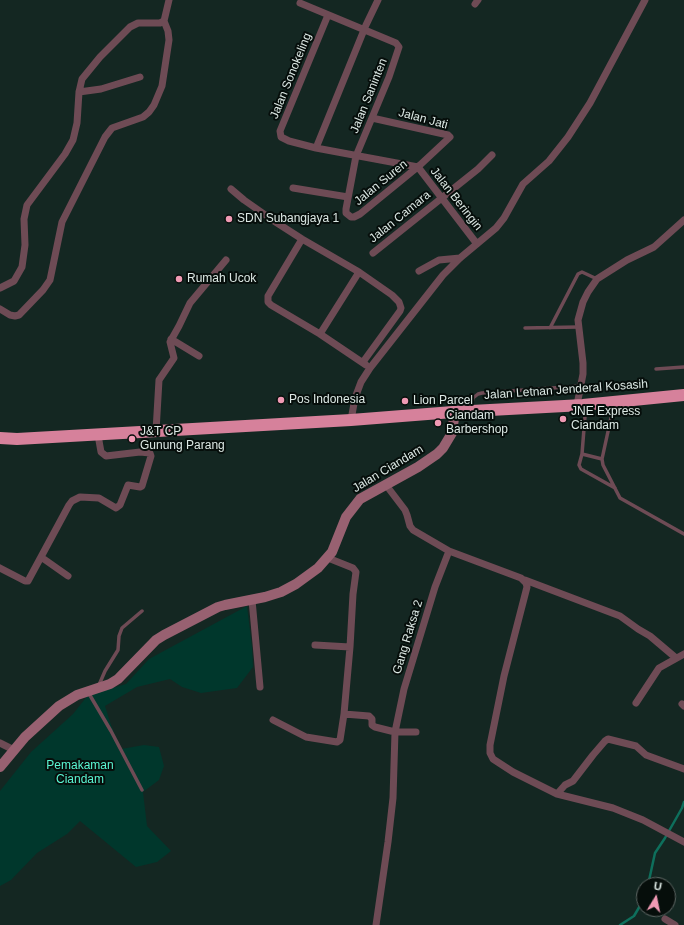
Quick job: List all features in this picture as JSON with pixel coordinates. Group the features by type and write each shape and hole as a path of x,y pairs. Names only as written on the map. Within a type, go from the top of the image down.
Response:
{"highway":[{"name":"Jalan Letnan Jenderal Kosasih","path":"0,438 17,439 351,420 453,412 580,405 684,395"}],"street":[{"path":"0,310 10,315 19,315 43,290 50,280 58,235 64,217 105,137 112,128 143,117 154,105 162,86 169,40 169,35 164,21 169,0"},
{"path":"378,0 316,148 418,167"},
{"path":"351,420 355,398 361,382 370,368 444,275 460,258 489,235 500,223 523,184 549,160 568,138 590,103 645,0"},
{"path":"300,3 365,30"},
{"name":"Jalan Sonokeling","path":"316,148 289,141 281,137 280,131 328,15"},
{"path":"0,288 14,281 22,267 25,245 24,219 27,205 65,154 73,140 77,123 79,92 82,79 100,57 130,27 138,23 160,23 164,21"},
{"name":"Jalan Saninten","path":"356,156 399,50 398,44 365,30"},
{"path":"79,92 101,89 140,77"},
{"name":"Jalan Jati","path":"372,118 450,135 449,139 418,167"},
{"name":"Jalan Camara","path":"372,253 478,168 492,155"},
{"name":"Jalan Suren","path":"356,156 346,213 351,217 360,214 418,167"},
{"name":"Jalan Beringin","path":"418,167 477,244"},
{"path":"293,188 348,198"},
{"path":"231,189 244,200 302,239 358,272 392,295 399,302 401,308 396,317 363,362"},
{"path":"580,405 580,386 583,363 578,328 579,313 583,302 597,279 615,267 654,247 683,223"},
{"path":"302,239 267,299 271,305 320,334 370,368"},
{"path":"419,271 438,260 460,258"},
{"path":"156,430 158,383 174,358 170,344 171,339 180,326 190,303 226,260"},
{"path":"320,334 358,272"},
{"path":"171,339 199,356"},
{"name":"Jalan Ciandam","path":"0,767 25,737 59,706 77,695 118,679 152,644 164,636 218,607 252,600 288,589 318,568 332,552 346,517 354,504 364,496 428,461 443,448 452,433 454,423 453,412"},
{"path":"0,568 27,582 72,501 80,497 99,498 116,508 120,505 128,485 142,486 151,456 150,453 140,452 106,456 101,452 98,434"},
{"path":"386,485 405,510 410,526 413,530 449,551 620,616 650,636 676,658"},
{"name":"Gang Raksa 2","path":"376,925 393,798 396,732 404,688 435,587 449,551"},
{"path":"41,557 68,576"},
{"path":"273,720 306,737 337,742 340,740 344,714 356,572 353,568 328,558"},
{"path":"525,580 527,587 504,676 490,745 490,751 493,759 557,794 613,808 643,820 676,836 684,842"},
{"path":"252,600 260,686"},
{"path":"315,645 350,646"},
{"path":"636,703 659,668 684,654"},
{"path":"344,714 369,716 372,719 372,725 396,732 416,732"},
{"path":"557,794 565,785 573,781 593,755 608,739 636,746 646,755 684,769"},
{"path":"0,743 14,750"},
{"path":"665,919 675,925"}],"lane":[{"path":"550,328 578,274 582,272 597,279"},
{"path":"525,328 578,328"},
{"path":"656,369 684,367"},
{"path":"470,411 473,398 482,393 580,386"},
{"path":"615,402 602,458 603,465 620,498 684,534"},
{"path":"580,405 585,416 582,454 579,465 581,469 615,488"},
{"path":"582,454 602,458"},
{"path":"98,688 105,671 118,650 119,636 122,628 142,611"},
{"path":"88,691 142,790"}],"green space":[{"name":"Pemakaman Ciandam","path":"247,606 253,667 237,688 201,693 182,687 170,679 137,687 105,706 121,749 144,745 159,747 164,766 159,780 143,792 147,826 171,851 157,862 136,867 80,821 67,834 37,853 11,880 0,886 0,791 31,752 73,714 88,695 126,684 149,659"}],"waterway":[{"path":"650,877 655,853 665,838 684,802"},
{"path":"620,925 634,916 636,913"}],"place":[{"name":"SDN Subangjaya 1","path":"229,219"},
{"name":"Rumah Ucok","path":"179,279"},
{"name":"Pos Indonesia","path":"281,400"},
{"name":"Lion Parcel","path":"405,401"},
{"name":"JNE Express Ciandam","path":"563,419"},
{"name":"Ciandam Barbershop","path":"438,423"},
{"name":"J&T CP Gunung Parang","path":"132,439"}]}
